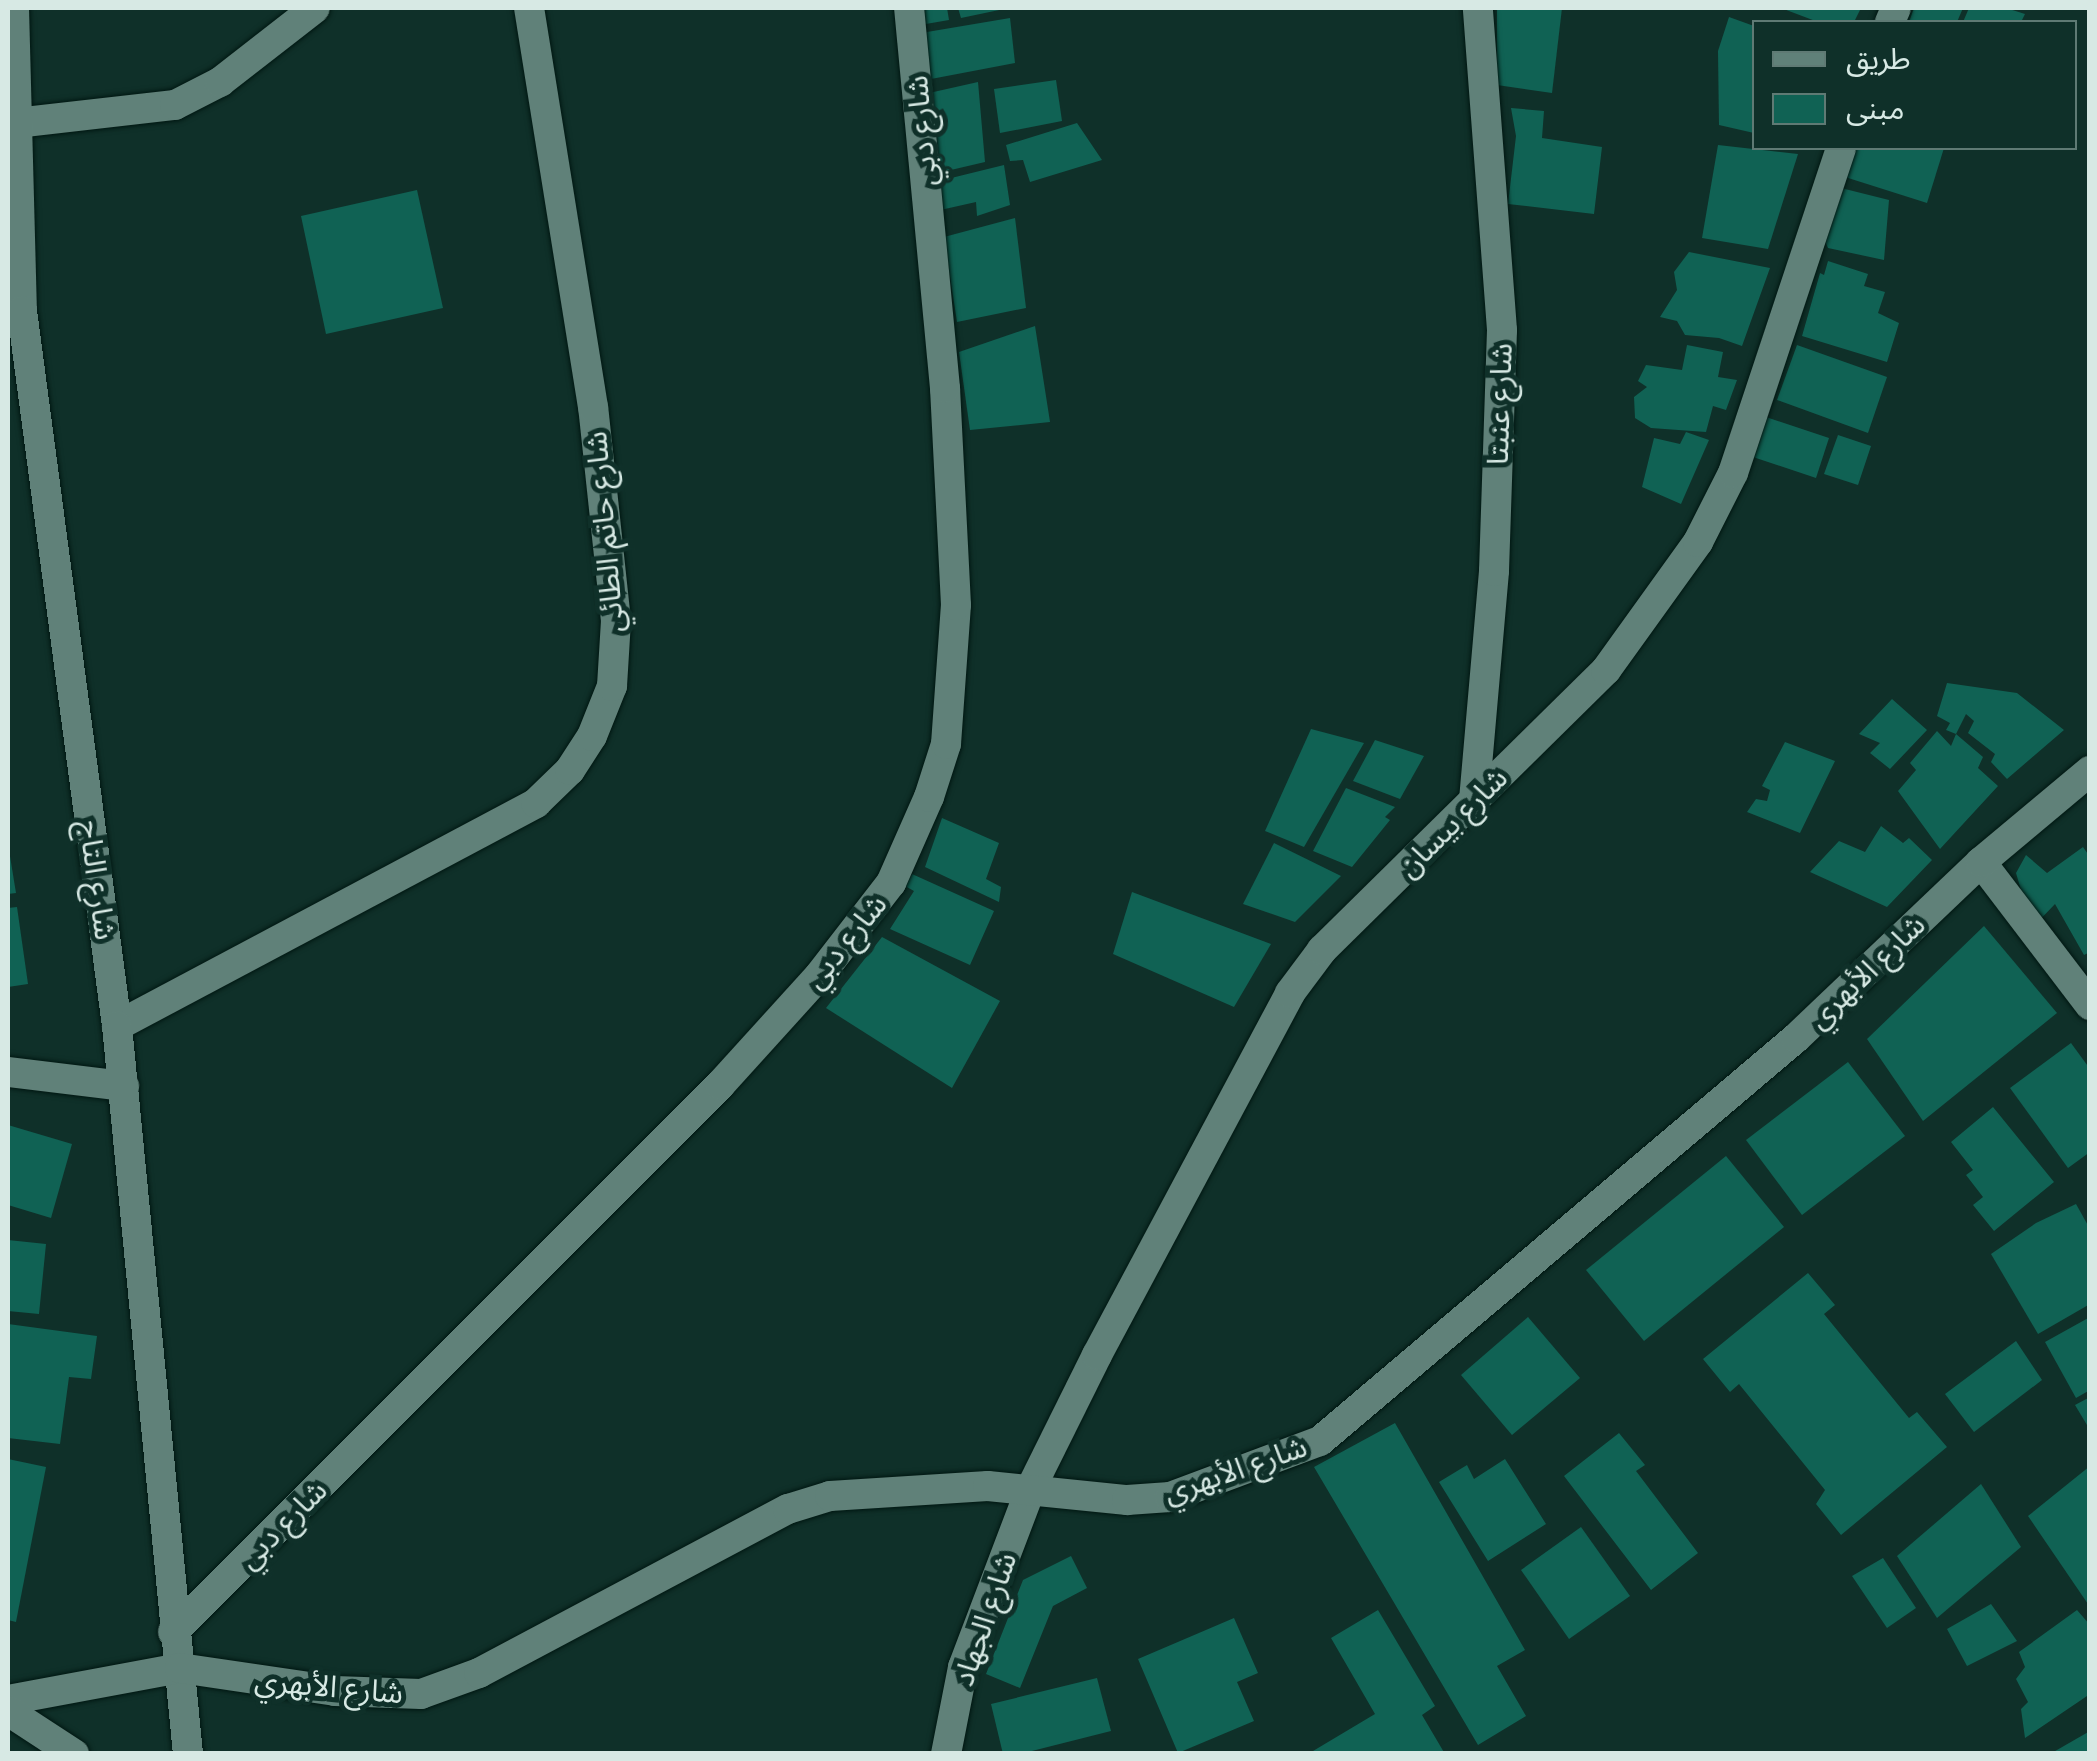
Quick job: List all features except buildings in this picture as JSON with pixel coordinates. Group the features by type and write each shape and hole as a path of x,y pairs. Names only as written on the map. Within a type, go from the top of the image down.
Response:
{"street":[{"name":"شارع التاج","path":"14,8 15,309 118,1026 173,1632 188,1754"},
{"path":"16,123 174,105 220,82 312,8"},
{"name":"شارع حاتم الطائي","path":"118,1026 536,803 570,770 592,736 612,686 616,621 593,407 528,8"},
{"name":"شارع دبي","path":"173,1632 720,1084 819,976 891,884 929,798 946,744 956,605 945,388 909,8"},
{"name":"شارع عنبتا","path":"1474,800 1494,571 1502,330 1478,8"},
{"name":"شارع بيسان","path":"1032,1488 1097,1355 1290,993 1322,950 1606,670 1698,542 1733,473 1840,150"},
{"name":"شارع الأبهري","path":"8,1700 180,1668 335,1691 421,1694 479,1673 788,1510 830,1496 893,1489 1032,1488 1078,1496 1170,1497 1320,1441 1796,1038 1981,862 2090,771"},
{"path":"1981,862 2090,1006"},
{"path":"8,1072 124,1086"},
{"name":"شارع الجهاد","path":"946,1754 964,1667 1032,1488"},
{"path":"8,1711 74,1754"}]}
